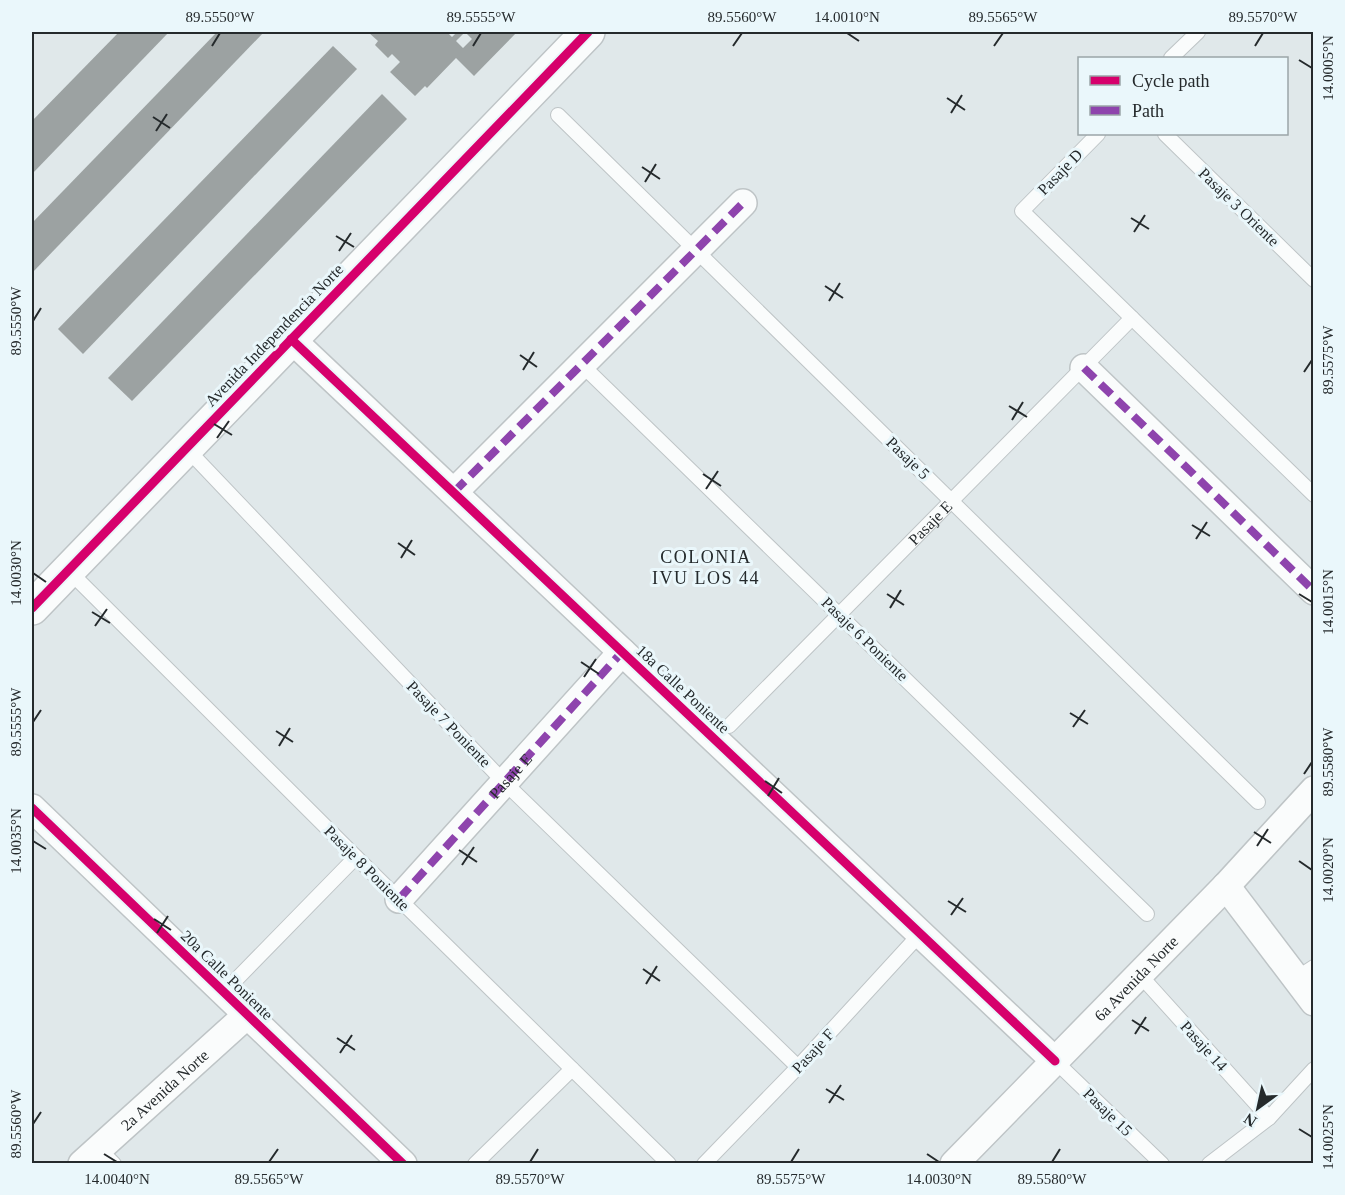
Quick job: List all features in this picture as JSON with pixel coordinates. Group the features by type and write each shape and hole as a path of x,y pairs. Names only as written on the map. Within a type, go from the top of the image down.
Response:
{"street":[{"name":"Avenida Independencia Norte","path":"32,608 588,32"},
{"path":"454,492 743,203"},
{"name":"18a Calle Poniente","path":"291,339 1055,1060"},
{"path":"1084,368 1314,591"},
{"name":"Pasaje E","path":"399,899 622,652"},
{"name":"6a Avenida Norte","path":"962,1161 1055,1060 1226,886 1314,790"},
{"name":"20a Calle Poniente","path":"32,808 403,1164"},
{"path":"1226,886 1305,973 1314,1002"},
{"name":"2a Avenida Norte","path":"98,1158 247,1015"}],"lane":[{"path":"1173,57 1198,32"},
{"name":"Pasaje 5","path":"558,115 1258,802"},
{"name":"Pasaje D","path":"1097,135 1022,211 1132,318"},
{"name":"Pasaje 3 Oriente","path":"1166,135 1314,279"},
{"path":"1132,318 1314,495"},
{"name":"Pasaje E","path":"729,726 1132,318"},
{"name":"Pasaje 6 Poniente","path":"582,365 1147,914"},
{"name":"Pasaje 7 Poniente","path":"186,448 504,782 798,1067"},
{"name":"Pasaje 8 Poniente","path":"68,570 669,1164"},
{"path":"224,992 356,857"},
{"name":"Pasaje F","path":"704,1164 798,1067 920,934"},
{"name":"Pasaje 14","path":"1139,974 1269,1118"},
{"name":"Pasaje 15","path":"1055,1060 1162,1164"},
{"path":"476,1164 572,1069"},
{"path":"1209,1164 1269,1118 1314,1069"}],"building":[{"path":"119,32 169,32 32,174 32,121"},
{"path":"217,32 264,32 32,273 32,223"},
{"path":"368,32 447,32 452,37 457,32 465,32 517,32 474,76 456,58 427,88 425,86 415,96 390,72 400,62 392,54 388,58 375,45 378,41","holes":["465,32 472,39 463,48 456,41"]},
{"path":"333,46 357,69 83,354 58,329"},
{"path":"382,94 407,119 132,401 108,378"}],"marked path":[{"path":"454,492 743,203"},
{"path":"1084,368 1314,591"},
{"path":"399,899 622,652"}],"cycle path":[{"path":"32,608 588,32"},
{"path":"291,339 1055,1061"},
{"path":"32,808 403,1164"}],"district":[{"name":"COLONIA IVU LOS 44","path":"706,567"}]}
